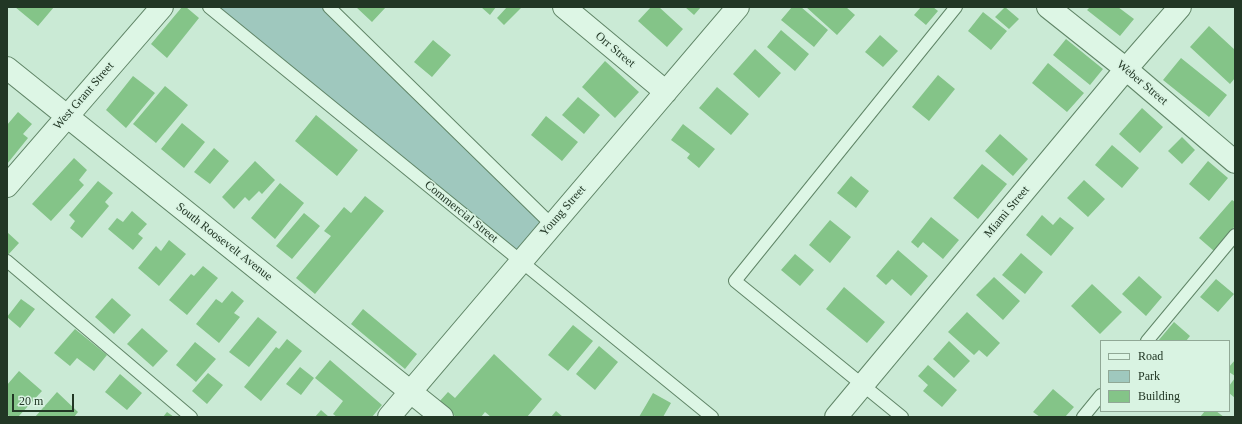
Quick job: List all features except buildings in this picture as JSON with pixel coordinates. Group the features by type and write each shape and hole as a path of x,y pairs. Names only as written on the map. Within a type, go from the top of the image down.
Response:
{"street":[{"name":"West Grant Street","path":"7,186 162,7"},
{"name":"Orr Street","path":"564,7 666,92"},
{"name":"Young Street","path":"389,417 738,7"},
{"name":"Weber Street","path":"1048,7 1126,69 1235,162"},
{"name":"Miami Street","path":"836,417 1126,69 1180,7"},
{"name":"South Roosevelt Avenue","path":"7,68 66,117 412,391 442,417"}],"lane":[{"name":"Commercial Street","path":"209,7 712,417"},
{"path":"329,7 552,225"},
{"path":"902,417 735,281 956,7"},
{"path":"1147,340 1235,236"},
{"path":"7,261 191,417"},
{"path":"1083,417 1100,396"}],"green space":[{"path":"209,7 329,7 552,225 521,261"}]}
